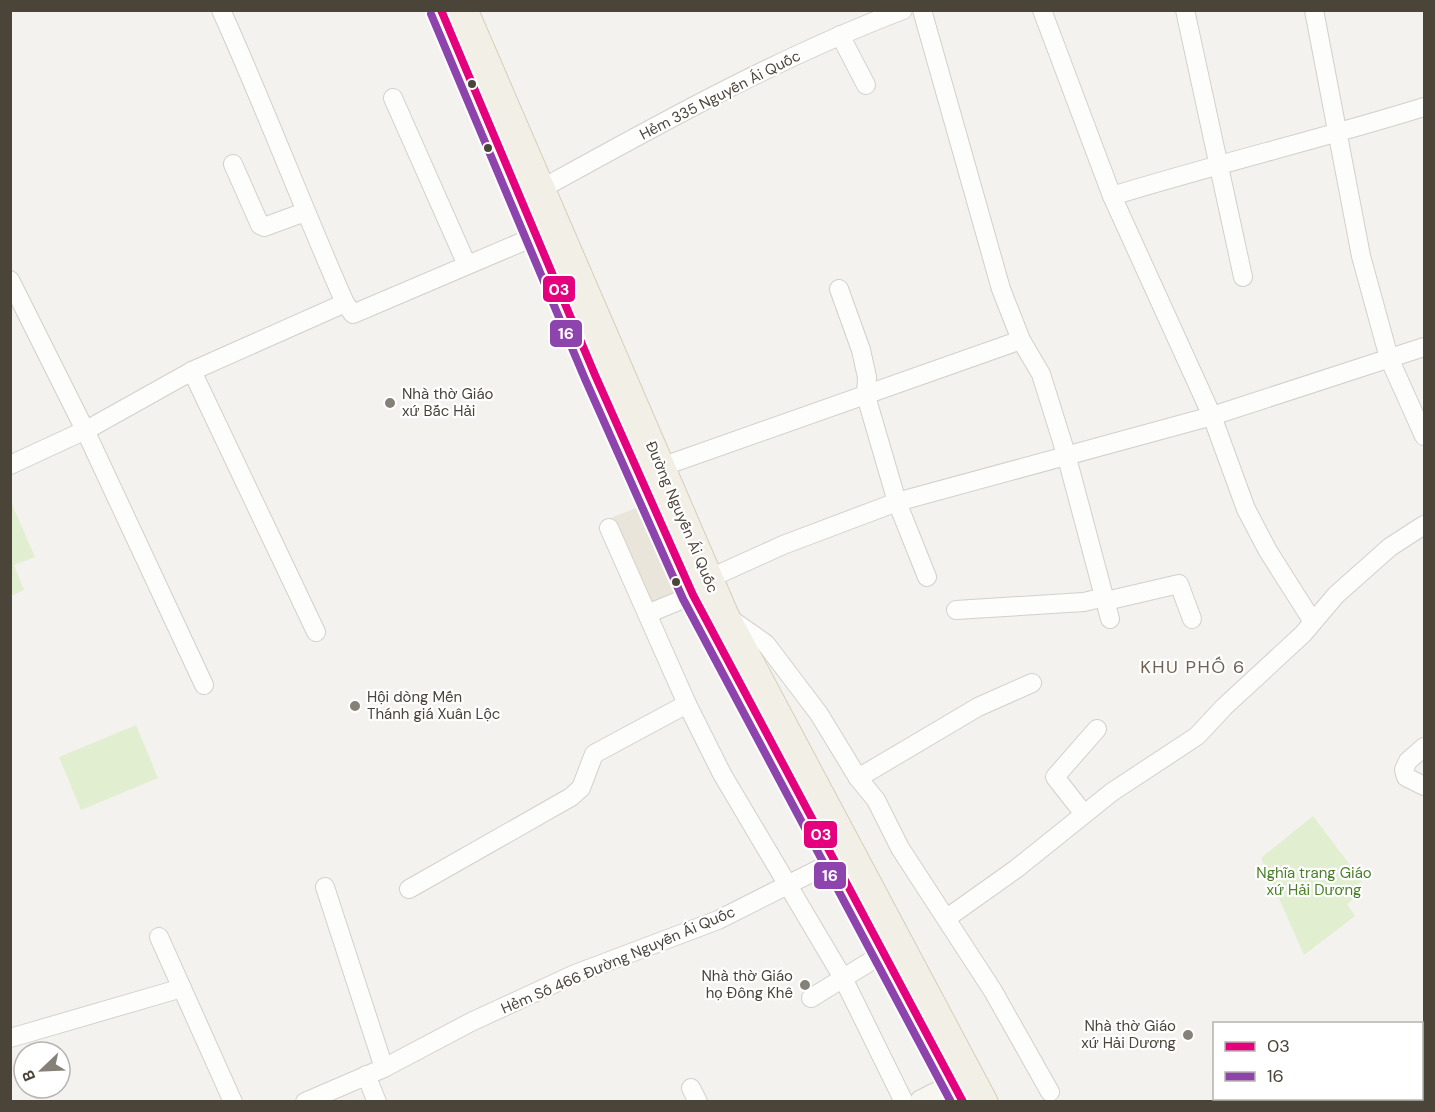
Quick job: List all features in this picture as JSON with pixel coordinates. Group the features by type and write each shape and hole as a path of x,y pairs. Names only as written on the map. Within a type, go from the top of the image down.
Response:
{"main road":[{"name":"Đường Nguyễn Ái Quốc","path":"441,10 661,467 701,587 725,615 922,998"},
{"name":"Đường Nguyễn Ái Quốc","path":"464,10 541,189 547,232 594,375 701,587 833,862 884,953 922,998"},
{"path":"922,998 959,1094"},
{"path":"922,998 984,1101"}],"street":[{"path":"221,10 246,65 304,212 345,303 353,314 547,232"},
{"name":"Hẻm 335 Nguyễn Ái Quốc","path":"541,189 737,85 840,35 903,10"},
{"path":"922,10 1001,289 1021,340 1041,374 1066,454 1107,606"},
{"path":"1042,10 1112,196 1212,416 1246,509 1268,551 1313,622"},
{"path":"1185,10 1243,277"},
{"path":"1314,10 1362,256 1389,358 1425,436"},
{"path":"840,35 866,86"},
{"path":"393,98 466,265"},
{"path":"1112,196 1218,163 1338,133 1425,107"},
{"path":"233,164 260,225 264,227 304,212"},
{"path":"10,279 85,430 204,685"},
{"path":"839,289 861,350 867,377 866,396 897,502 927,577"},
{"path":"10,465 85,430 192,371 345,303"},
{"path":"661,467 1021,340"},
{"path":"647,614 783,544 897,502 1212,416 1425,347"},
{"path":"192,371 316,632"},
{"path":"947,918 1016,868 1112,792 1197,736 1313,622 1336,595 1390,547 1425,525"},
{"path":"609,528 687,704 722,774 790,885 843,978 904,1101"},
{"path":"956,610 1084,602 1107,606 1179,584 1192,619"},
{"path":"725,615 766,644 819,714 858,778 876,800 900,848 993,991 1050,1092"},
{"path":"858,778 978,707 1032,683"},
{"path":"409,889 571,797 581,788 594,753 687,704"},
{"path":"1084,814 1055,777 1097,729"},
{"path":"1425,747 1408,761 1404,770 1406,777 1425,786"},
{"name":"Hẻm Số 466 Đường Nguyễn Ái Quốc","path":"305,1101 384,1068 471,1022 575,974 718,920 833,862"},
{"path":"325,887 384,1068"},
{"path":"159,937 233,1101"},
{"path":"811,998 884,953"},
{"path":"10,1038 182,988"},
{"path":"366,1075 377,1101"},
{"path":"922,1101 959,1094"}],"shaded area":[{"path":"644,505 684,593 646,608 608,519"}],"green space":[{"path":"10,500 35,557 14,565 24,590 11,596"},
{"path":"136,725 158,778 81,810 59,757"},
{"name":"Nghĩa trang Giáo xứ Hải Dương","path":"1313,816 1362,881 1353,889 1357,896 1347,904 1355,916 1304,955 1261,858"}],"transit line":[{"name":"03","path":"441,10 595,375 693,595 963,1102"},
{"name":"16","path":"431,14 585,379 683,599 951,1102"}],"place":[{"name":"Nhà thờ Giáo xứ Bắc Hải","path":"390,403"},
{"name":"Hội dòng Mến Thánh giá Xuân Lộc","path":"355,706"},
{"name":"Nhà thờ Giáo họ Đông Khê","path":"805,985"},
{"name":"Nhà thờ Giáo xứ Hải Dương","path":"1188,1035"}],"district":[{"name":"KHU PHỐ 6","path":"1193,667"}]}
